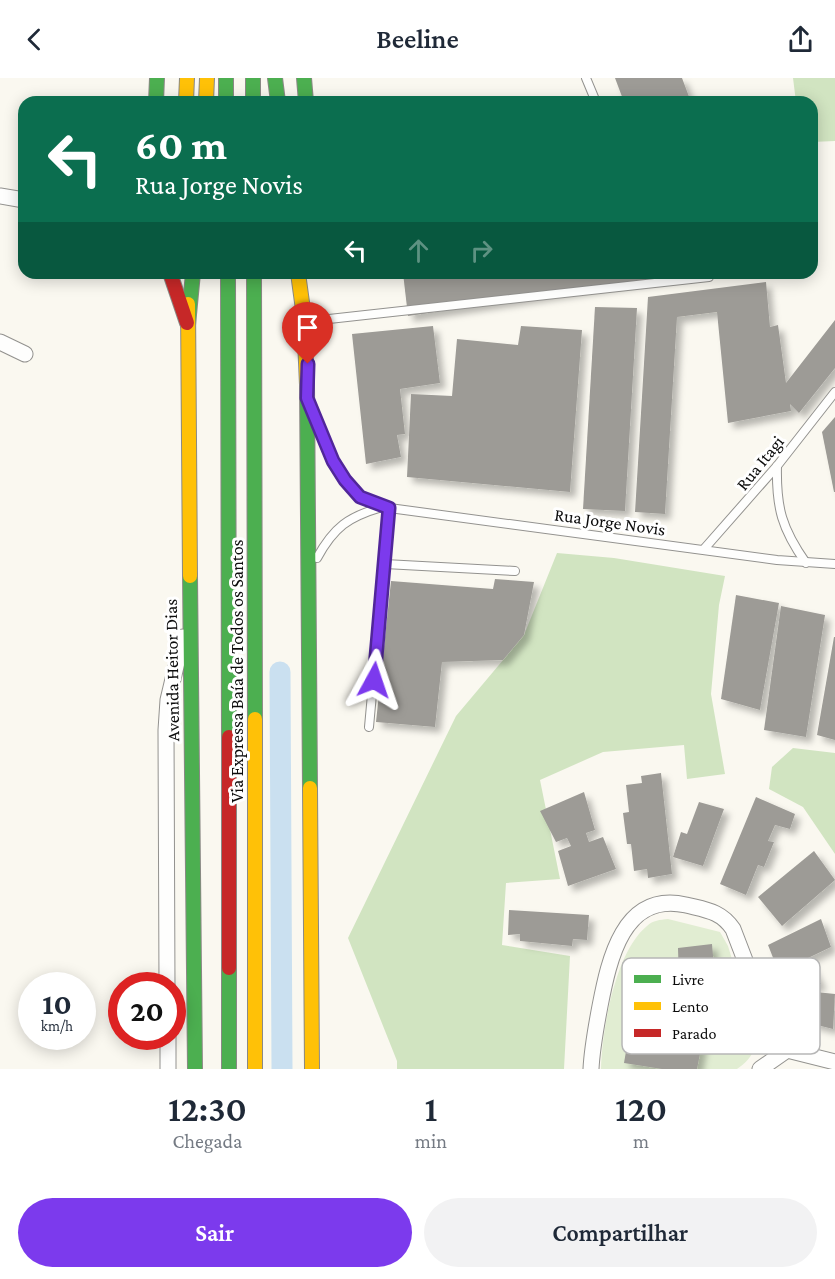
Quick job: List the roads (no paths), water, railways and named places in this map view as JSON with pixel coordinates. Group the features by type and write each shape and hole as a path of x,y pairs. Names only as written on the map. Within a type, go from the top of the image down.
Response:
{"main road":[{"path":"156,96 157,78"},
{"path":"186,96 187,78"},
{"path":"206,96 207,78"},
{"path":"226,78 226,96"},
{"path":"253,78 253,96"},
{"path":"275,78 277,96"},
{"path":"304,78 306,96"},
{"name":"Avenida Heitor Dias","path":"172,279 188,325 195,1069"},
{"path":"187,279 188,325"},
{"path":"188,325 192,279"},
{"name":"Via Expressa Baía de Todos os Santos","path":"228,279 229,1069"},
{"name":"Via Expressa Baía de Todos os Santos","path":"254,279 255,1069"},
{"path":"299,279 304,317 307,392 312,1069"},
{"path":"307,392 313,279"}],"street":[{"path":"0,196 18,199"},
{"path":"0,342 25,354"},
{"path":"167,972 166,730 168,700 189,614"},
{"path":"591,1069 608,968 617,941 636,917 664,903 711,911 727,919 733,928 744,958"},
{"path":"168,1050 168,1069"},
{"path":"760,1069 782,1054"},
{"path":"804,1054 835,1062"}],"lane":[{"path":"586,78 594,96"},
{"path":"310,321 346,315 690,279"},
{"name":"Rua Jorge Novis","path":"307,392 333,461 345,480 360,497 385,507 806,564 835,564"},
{"name":"Rua Itagi","path":"704,549 777,466 835,392"},
{"path":"777,466 776,494 780,518 790,542 806,564"},
{"path":"369,727 385,564 385,507"},
{"name":"Rua Jorge Novis","path":"309,573 326,543 342,525 359,513 385,507"},
{"path":"385,564 515,571"}],"waterway":[{"path":"280,672 282,1069"}]}
